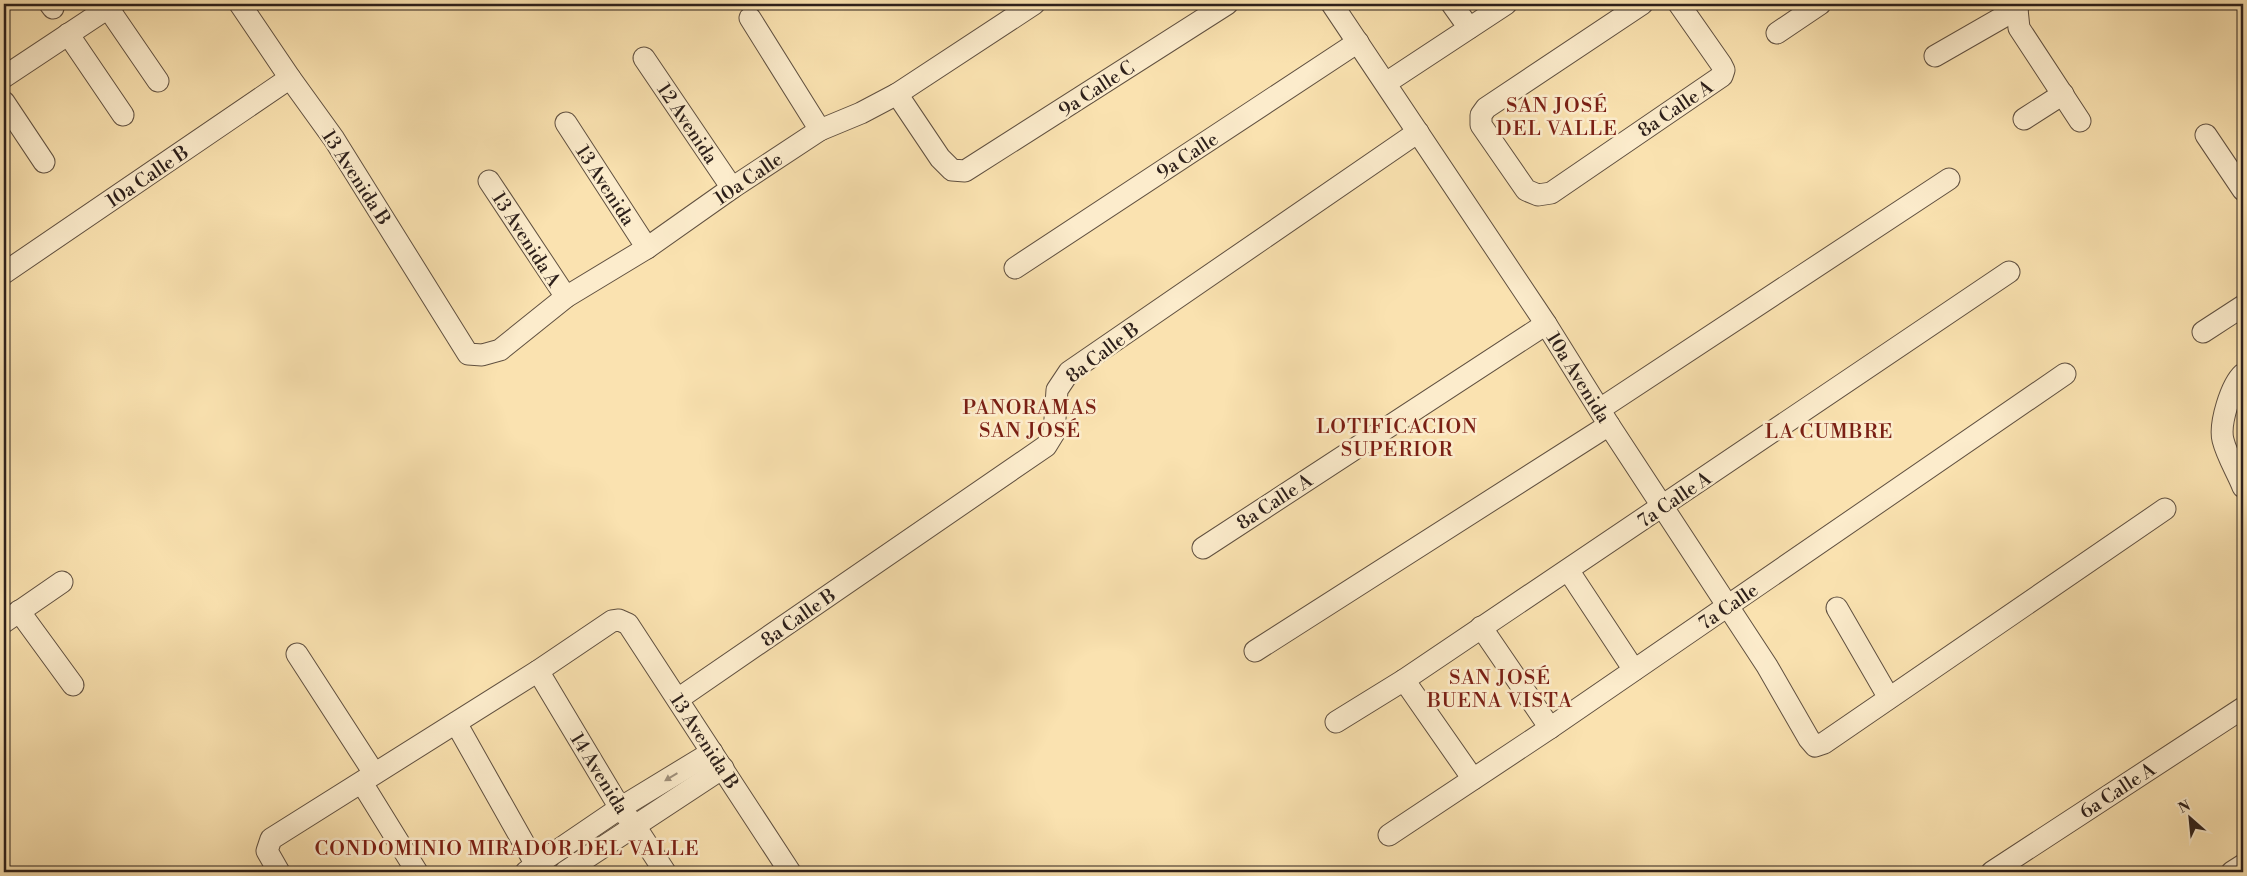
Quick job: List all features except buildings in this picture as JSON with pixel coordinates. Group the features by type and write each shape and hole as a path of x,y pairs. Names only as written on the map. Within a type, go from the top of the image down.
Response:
{"street":[{"name":"13 Avenida B","path":"240,4 334,139 468,354"},
{"name":"10a Calle","path":"468,354 482,355 500,350 566,297 647,248 732,188 820,130 861,113 897,94 1034,4"},
{"name":"9a Calle C","path":"897,94 940,158 952,170 965,171 1227,4"},
{"name":"10a Avenida","path":"1332,4 1386,82 1546,324 1604,417 1766,666 1809,740 1815,746 1824,744 1889,698"},
{"path":"1452,4 1469,28"},
{"path":"1386,82 1506,4"},
{"name":"8a Calle A","path":"1642,4 1486,108 1481,115 1481,125 1526,190 1538,195 1550,193 1722,76 1724,70 1721,64 1679,4"},
{"path":"1777,33 1820,4"},
{"path":"4,77 111,6 158,81"},
{"path":"1935,56 2018,6 2019,28 2080,121"},
{"path":"750,18 820,130"},
{"path":"68,34 123,115"},
{"name":"9a Calle","path":"1015,268 1358,42"},
{"name":"12 Avenida","path":"644,58 732,188"},
{"name":"10a Calle B","path":"4,273 290,78"},
{"path":"2024,119 2063,94"},
{"path":"4,102 44,162"},
{"name":"13 Avenida","path":"566,123 647,248"},
{"name":"8a Calle B","path":"678,699 1046,446 1054,433 1057,390 1068,372 1418,132"},
{"path":"2206,135 2243,190"},
{"path":"1255,651 1604,417 1949,179"},
{"name":"13 Avenida A","path":"489,181 566,297"},
{"name":"7a Calle A","path":"1336,722 1404,680 1480,626 1568,570 2010,272"},
{"path":"2203,332 2243,306"},
{"name":"8a Calle A","path":"1203,548 1546,324"},
{"name":"7a Calle","path":"1389,835 1550,728 2065,374"},
{"path":"2243,374 2238,379 2226,406 2222,439 2243,487"},
{"path":"1837,608 1889,698 2165,510"},
{"path":"1568,570 1634,670"},
{"path":"62,582 11,616 72,685"},
{"name":"13 Avenida B","path":"538,671 612,621 619,620 628,624 790,872"},
{"path":"1480,626 1550,728"},
{"path":"297,654 368,778 417,872"},
{"path":"279,872 267,851 271,839 538,671"},
{"name":"14 Avenida","path":"538,671 620,808 635,826 665,872"},
{"path":"1404,680 1473,779"},
{"name":"6a Calle A","path":"1992,872 2243,708"},
{"path":"456,723 534,870 620,808 718,760"},
{"path":"565,872 635,826 718,760"},
{"path":"2232,872 2243,865"}],"district":[{"name":"SAN JOSÉ DEL VALLE","path":"1557,116"},
{"name":"PANORAMAS SAN JOSÉ","path":"1030,418"},
{"name":"LA CUMBRE","path":"1829,431"},
{"name":"LOTIFICACION SUPERIOR","path":"1397,438"},
{"name":"SAN JOSÉ BUENA VISTA","path":"1500,688"},
{"name":"CONDOMINIO MIRADOR DEL VALLE","path":"507,848"}]}
